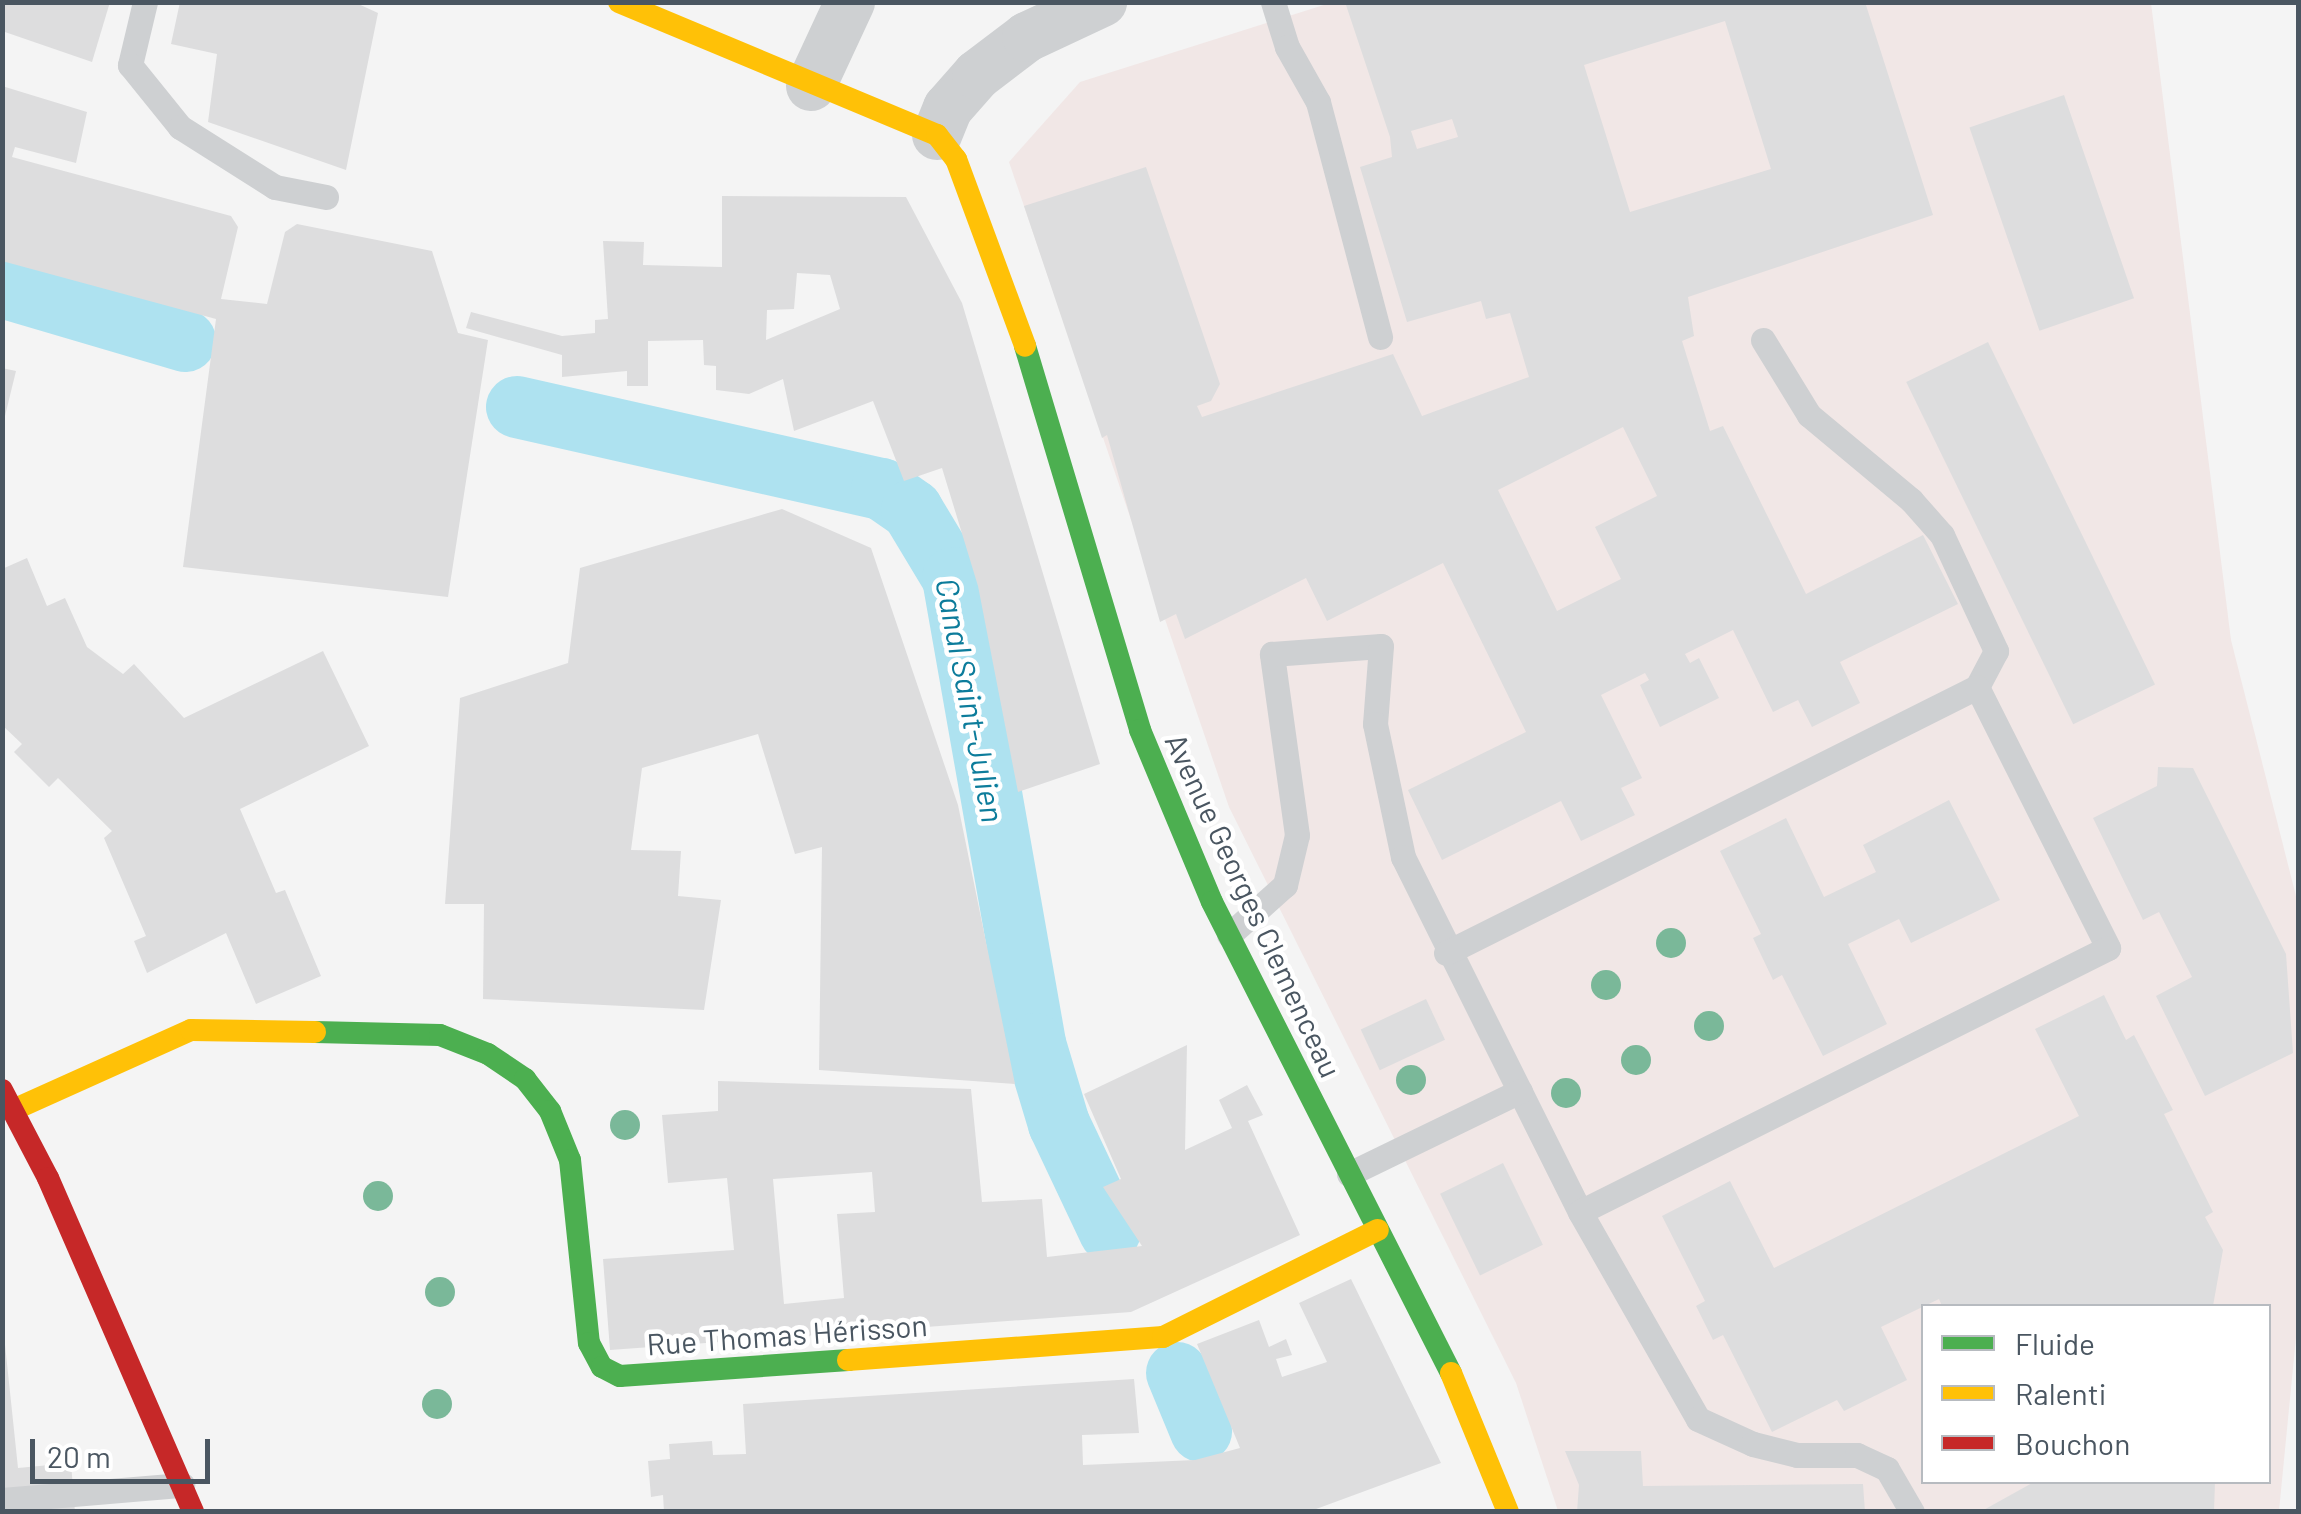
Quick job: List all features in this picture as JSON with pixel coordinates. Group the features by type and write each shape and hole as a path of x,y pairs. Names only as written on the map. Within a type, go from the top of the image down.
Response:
{"street":[{"path":"618,2 811,86 937,135 948,108 977,75 1027,38 1102,2"},
{"path":"811,86 848,8"},
{"name":"Avenue Georges Clemenceau","path":"937,135 970,182 982,217 1140,730 1229,936 1478,1432 1508,1512"},
{"name":"Rue Thomas Hérisson","path":"8,1100 191,1030 440,1035 488,1054 525,1079 550,1111 570,1160 589,1343 602,1367 620,1376 1163,1337 1378,1230"},
{"path":"8,1100 194,1512"}],"lane":[{"path":"145,2 130,64 180,126 275,187 326,197"},
{"path":"1274,2 1287,47 1318,102 1380,336"},
{"path":"1446,953 1978,687 1996,651 1942,535 1911,500 1809,415 1763,340"},
{"path":"1229,936 1268,904 1293,862 1297,835 1272,654 1381,646 1375,724 1382,777 1403,857 1446,953 1580,1212 1698,1419 1753,1444 1797,1455 1857,1455 1888,1470 1912,1512"},
{"path":"1580,1212 2108,948 1978,687"},
{"path":"1349,1174 1520,1091"},
{"path":"2,1500 182,1485"}],"shaded area":[{"path":"1330,3 2151,3 2231,640 2298,904 2298,1317 2279,1511 1558,1511 1516,1383 1229,807 1009,162 1080,82"}],"building":[{"path":"2,2 110,2 92,62 2,31"},
{"path":"180,2 354,2 378,13 346,170 208,122 217,54 171,44"},
{"path":"1345,2 1865,2 1933,215 1688,297 1694,336 1682,341 1710,431 1723,426 1806,594 1923,535 1958,604 1840,662 1860,703 1812,727 1798,700 1773,712 1733,630 1685,654 1690,663 1699,658 1719,698 1660,727 1640,685 1649,680 1645,673 1601,695 1642,778 1621,788 1635,815 1581,841 1561,801 1442,860 1408,790 1526,732 1443,563 1327,621 1306,578 1185,639 1176,614 1160,622 1107,435 1102,438 1024,206 1146,167 1220,384 1211,401 1197,406 1202,417 1393,354 1422,416 1529,377 1510,313 1486,319 1481,301 1407,322 1360,167 1392,157 1390,137","holes":["1725,21 1771,169 1630,212 1584,65","1452,119 1458,137 1417,149 1411,131","1623,427 1657,496 1595,527 1621,579 1557,611 1498,490"]},
{"path":"2,86 87,112 76,163 15,147 12,157 231,216 238,227 221,299 267,304 285,232 297,224 432,251 458,333 488,340 448,597 183,567 216,319 2,261"},
{"path":"2064,95 2134,298 2039,331 1969,128"},
{"path":"722,196 906,197 962,303 1100,764 1018,792 978,586 942,468 904,481 873,401 794,431 783,379 749,394 716,390 716,366 704,365 703,340 648,341 648,386 627,386 627,371 562,377 562,355 466,328 471,312 562,336 595,333 595,320 608,319 603,241 644,242 643,265 722,267","holes":["797,273 830,275 840,309 766,340 767,310 794,309"]},
{"path":"1988,342 2155,684 2073,724 1906,382"},
{"path":"2,368 16,371 4,420 2,420"},
{"path":"782,509 871,548 958,805 1015,1084 819,1070 822,847 795,854 758,734 642,768 631,850 681,851 678,896 721,900 704,1010 483,999 484,904 445,904 460,698 568,663 580,568"},
{"path":"27,558 47,606 65,598 87,647 123,674 134,664 184,718 323,651 369,746 240,809 276,893 285,890 321,976 256,1004 226,933 147,973 134,941 146,936 104,838 112,831 58,778 49,787 14,752 22,744 2,725 2,569"},
{"path":"2158,767 2193,768 2286,954 2293,1053 2205,1096 2156,996 2192,977 2159,912 2143,920 2093,818 2157,786"},
{"path":"1949,800 2000,900 1911,943 1899,919 1848,944 1887,1024 1823,1056 1782,975 1773,980 1753,938 1761,934 1720,851 1786,818 1824,897 1876,872 1863,845"},
{"path":"2104,995 2126,1040 2134,1035 2173,1110 2164,1114 2213,1212 2205,1217 2223,1250 2213,1304 1941,1304 1939,1299 1921,1304 1921,1308 1881,1327 1907,1380 1844,1411 1837,1400 1772,1432 1723,1335 1713,1340 1696,1306 1705,1301 1662,1216 1730,1181 1774,1268 2079,1116 2035,1029"},
{"path":"1426,999 1445,1040 1380,1070 1361,1029"},
{"path":"1187,1045 1185,1150 1232,1128 1219,1100 1247,1085 1263,1115 1248,1121 1300,1235 1131,1312 610,1350 603,1259 734,1250 727,1178 668,1183 662,1115 718,1111 718,1081 971,1089 982,1202 1042,1199 1047,1257 1142,1246 1103,1187 1121,1179 1084,1094","holes":["872,1172 875,1212 837,1214 844,1298 784,1304 773,1179"]},
{"path":"1503,1163 1543,1245 1480,1275 1440,1194"},
{"path":"1351,1279 1441,1463 1308,1512 664,1512 663,1495 651,1497 648,1461 670,1459 669,1444 712,1441 713,1455 746,1454 743,1404 1134,1379 1139,1433 1082,1435 1083,1465 1195,1460 1240,1448 1197,1344 1259,1320 1269,1347 1286,1339 1292,1355 1276,1359 1282,1377 1327,1362 1299,1303"},
{"path":"2,1316 18,1468 71,1463 75,1512 2,1512"},
{"path":"1565,1451 1641,1451 1643,1486 1863,1484 1865,1512 1577,1512 1579,1485"},
{"path":"2030,1484 2215,1484 2214,1511 1980,1512"}],"waterway":[{"name":"Canal Saint-Julien","path":"2,287 185,341"},
{"name":"Canal Saint-Julien","path":"517,407 882,489 912,510 953,578 1035,1044 1059,1124 1110,1232"},
{"name":"Canal Saint-Julien","path":"1177,1373 1201,1431"}],"traffic: fast":[{"path":"1025,346 1140,730 1212,902 1451,1373"},
{"path":"315,1032 440,1035 488,1054 525,1079 550,1111 570,1160 589,1343 602,1367 620,1376 848,1360"}],"traffic: slow":[{"path":"619,2 937,135 956,159 1025,346"},
{"path":"13,1110 191,1030 315,1032"},
{"path":"848,1360 1163,1337 1378,1230"},
{"path":"1451,1373 1508,1512"}],"traffic: jam":[{"path":"2,1090 48,1178 193,1512"}]}
